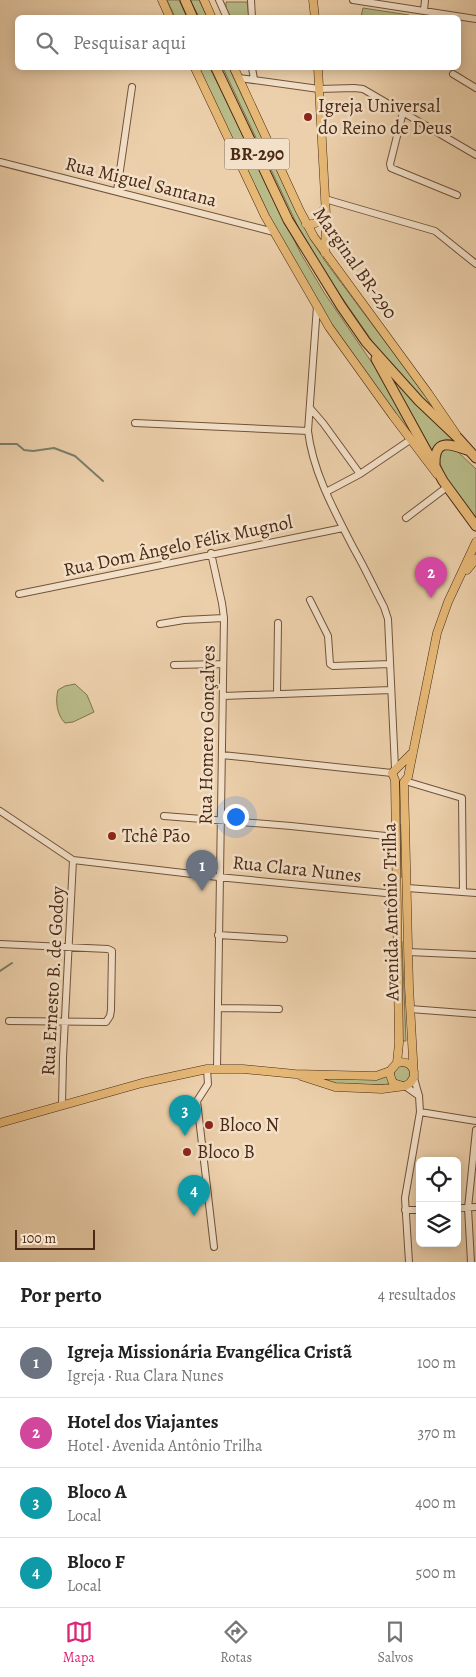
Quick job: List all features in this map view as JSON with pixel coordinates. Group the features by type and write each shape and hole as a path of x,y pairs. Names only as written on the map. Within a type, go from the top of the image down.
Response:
{"highway":[{"path":"185,0 192,15"},
{"name":"BR-290","path":"217,70 288,220 341,306 366,342 445,484 476,527"},
{"name":"BR-290","path":"366,342 419,401 476,458"},
{"path":"435,466 436,453 442,446 451,445 469,451"}],"main road":[{"path":"162,0 169,15"},
{"path":"204,0 211,15"},
{"path":"313,0 314,15"},
{"path":"196,70 274,232 317,306 410,440 445,484"},
{"name":"Marginal BR-290","path":"235,70 306,224 325,253 428,393 458,438"},
{"path":"318,70 325,202 325,253"},
{"path":"306,224 314,224 319,221 325,202"},
{"name":"Avenida Antônio Trilha","path":"414,1075 408,952 406,779 436,633 476,542"},
{"name":"Avenida Antônio Trilha","path":"460,577 476,560"},
{"name":"Avenida Antônio Trilha","path":"397,1063 399,1035 395,837 396,772 413,752"},
{"path":"405,769 406,779 398,783 396,772 405,769"},
{"path":"0,1123 62,1104 181,1073 207,1069 376,1076 390,1071 397,1063 406,1062 410,1065 414,1075 410,1083 404,1086 382,1089 335,1087 295,1074"},
{"path":"390,1071 393,1082 404,1086"}],"street":[{"path":"219,0 226,15"},
{"path":"251,0 252,15"},
{"path":"352,0 450,15"},
{"path":"424,11 425,0"},
{"path":"461,17 476,19"},
{"path":"252,70 254,80"},
{"path":"453,74 476,88"},
{"path":"238,78 319,89 364,89 476,155"},
{"path":"117,191 132,87"},
{"path":"403,112 390,164 392,168 457,195"},
{"name":"Rua Miguel Santana","path":"0,162 274,232"},
{"path":"325,202 435,231 476,264"},
{"path":"222,755 396,772 388,619 384,607 326,492 313,457 308,431 317,306"},
{"path":"315,334 322,326 330,327"},
{"path":"310,408 360,474"},
{"path":"135,423 308,431"},
{"path":"326,492 360,474 410,440"},
{"path":"406,518 445,484"},
{"name":"Rua Dom Ângelo Félix Mugnol","path":"20,594 343,528"},
{"name":"Rua Homero Gonçalves","path":"211,554 224,618 216,1068"},
{"path":"310,600 328,636 329,661 333,666 390,664"},
{"path":"160,624 184,620 224,618"},
{"path":"277,694 278,623"},
{"path":"174,665 223,664"},
{"path":"223,696 392,690"},
{"path":"406,779 462,798 463,892"},
{"name":"Rua Clara Nunes","path":"0,811 73,860 220,877 396,894"},
{"path":"164,816 395,837"},
{"name":"Rua Ernesto B. de Godoy","path":"62,1104 73,860"},
{"path":"407,888 476,893"},
{"path":"218,935 284,939"},
{"path":"0,944 108,948 112,951 111,1010 106,1022 9,1021"},
{"path":"408,952 476,955"},
{"path":"218,1008 279,1009"},
{"path":"410,1009 476,1014"},
{"path":"207,1069 208,1084 197,1101 214,1247"},
{"path":"409,1262 405,1198 420,1112 420,1096 414,1075"},
{"path":"404,1086 420,1096"},
{"path":"420,1112 476,1121"},
{"path":"471,1262 468,1208 476,1130"},
{"path":"461,1208 476,1207"},
{"path":"405,1210 416,1210"}],"green space":[{"path":"167,0 179,0 186,15 174,15"},
{"path":"190,0 199,0 206,15 198,15"},
{"path":"226,2 247,2 249,15 230,15 226,8"},
{"path":"363,8 409,15 361,15"},
{"path":"200,70 211,70 301,254 325,294 390,389 427,458 321,309 280,238"},
{"path":"224,70 230,70 292,203 311,239 325,261 448,425 381,354 323,270 301,233"},
{"path":"388,372 455,441 441,442 434,454"},
{"path":"444,448 457,451 476,469 476,518 452,488 442,470 439,453"},
{"path":"75,684 87,695 94,712 73,722 65,723 57,708 58,690"},
{"path":"400,825 402,825 403,877 401,877"},
{"path":"402,941 406,1041 402,1041"},
{"path":"402,1066 408,1068 410,1074 408,1080 402,1082 396,1080 394,1074 396,1068"},
{"path":"387,1076 394,1085 335,1084 320,1077"}],"waterway":[{"path":"0,444 17,444 24,450 33,451 54,448 75,456 103,481"},
{"path":"0,971 12,963"}],"place":[{"name":"Igreja Universal do Reino de Deus","path":"308,117"},
{"name":"Hotel dos Viajantes","path":"431,598"},
{"name":"Tchê Pão","path":"112,836"},
{"name":"Igreja Missionária Evangélica Cristã","path":"202,891"},
{"name":"Bloco N","path":"209,1125"},
{"name":"Bloco A","path":"185,1136"},
{"name":"Bloco B","path":"187,1152"},
{"name":"Bloco F","path":"194,1216"}]}
